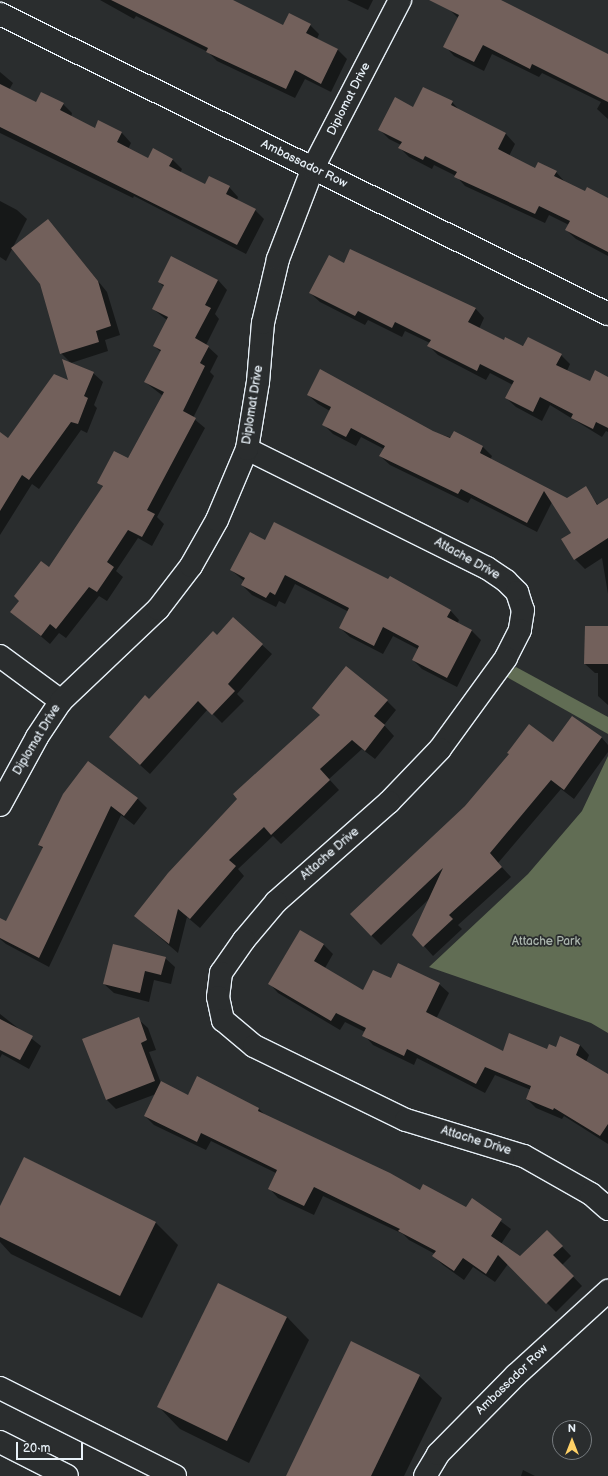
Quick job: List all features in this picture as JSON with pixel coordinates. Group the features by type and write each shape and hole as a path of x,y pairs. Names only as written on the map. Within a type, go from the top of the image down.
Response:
{"street":[{"name":"Diplomat Drive","path":"0,805 36,737 61,701 158,608 192,566 217,520 247,449 258,382 263,323 278,259 313,168 400,0"},
{"name":"Ambassador Row","path":"0,14 608,314"},
{"name":"Attache Drive","path":"247,449 487,568 506,581 517,592 523,610 520,630 506,658 440,749 390,802 276,902 244,940 222,973 218,997 223,1020 254,1046 406,1120 524,1156 591,1194 608,1209"},
{"path":"0,656 61,701"},
{"name":"Ambassador Row","path":"425,1476 438,1454 516,1375 608,1291"},
{"path":"0,1388 175,1476"},
{"path":"0,1442 66,1476"}],"green space":[{"path":"516,667 608,717 608,734 505,676"},
{"name":"Attache Park","path":"608,756 608,1033 591,1023 429,967 528,874 582,811"}],"building":[{"path":"111,0 233,0 283,25 289,13 311,24 306,33 338,49 321,84 295,70 286,89 206,52 208,48"},
{"path":"429,0 501,0 608,54 608,102 532,64 530,69 483,45 474,62 443,47 459,15"},
{"path":"0,84 36,102 41,92 64,103 60,110 95,128 98,120 122,132 117,142 148,158 153,148 173,159 169,166 205,184 209,176 230,186 226,194 256,209 237,245 0,127"},
{"path":"423,87 453,101 451,105 506,133 498,149 535,168 538,162 557,171 554,176 585,191 587,187 608,198 608,252 565,230 570,221 539,206 535,214 454,177 457,172 425,156 423,160 398,148 402,142 378,130 395,97 413,107"},
{"path":"48,219 98,281 111,326 96,331 99,342 60,354 40,284 11,248"},
{"path":"350,249 476,308 468,322 504,340 505,337 523,346 528,337 562,354 556,365 590,381 595,370 608,377 608,428 596,422 593,429 571,418 573,414 540,397 533,412 505,398 514,381 480,364 477,371 427,346 431,340 395,322 392,328 358,311 355,316 309,293 329,255 344,263"},
{"path":"171,256 218,280 205,305 211,308 195,338 209,346 200,363 205,366 183,411 196,418 147,510 155,514 142,537 128,530 107,562 114,567 97,592 89,587 56,629 50,624 41,636 10,612 19,601 14,596 41,561 49,567 103,486 97,483 114,451 128,458 164,392 144,382 161,350 153,346 168,317 152,309 164,285 158,282"},
{"path":"62,359 94,372 84,396 88,398 78,424 71,422 29,480 22,475 0,511 0,432 8,438 54,374 68,380"},
{"path":"320,369 433,431 450,438 454,431 483,446 480,453 567,498 586,486 597,505 608,498 608,538 574,560 561,539 571,533 544,491 527,523 461,489 458,494 379,456 385,446 351,428 346,437 322,425 331,407 307,395"},
{"path":"274,522 388,579 390,576 451,610 447,617 472,630 447,678 412,660 419,646 383,627 374,646 339,628 349,608 285,575 275,595 270,592 266,598 241,585 245,578 230,570 250,532 265,540"},
{"path":"233,617 263,644 228,684 235,691 212,715 198,701 140,765 109,737 145,695 149,699 213,631 217,635"},
{"path":"585,626 608,626 608,664 584,664"},
{"path":"346,666 388,700 374,716 385,725 365,751 352,740 320,769 330,780 271,835 264,827 229,860 236,866 190,919 178,909 169,944 134,916 168,873 237,799 233,794 320,715 312,708"},
{"path":"572,716 602,737 564,790 551,780 490,853 502,867 449,915 453,919 423,947 412,935 443,868 371,936 350,914 465,806 509,754 507,753 529,724 553,742"},
{"path":"88,761 138,798 124,816 111,806 39,958 0,938 0,918 6,921 43,847 38,845 63,794"},
{"path":"300,930 324,944 314,961 363,990 373,970 391,978 398,963 440,983 426,1012 503,1051 509,1033 547,1049 549,1044 556,1047 560,1036 580,1045 576,1055 608,1074 608,1124 600,1136 554,1108 553,1110 526,1099 531,1086 485,1067 476,1084 407,1049 404,1056 362,1036 366,1028 336,1013 331,1021 268,984"},
{"path":"113,944 166,957 161,975 145,971 140,993 103,984"},
{"path":"139,1017 147,1040 141,1043 155,1081 106,1100 82,1039"},
{"path":"0,1019 33,1036 20,1060 0,1050"},
{"path":"197,1076 259,1108 258,1111 390,1173 420,1190 423,1184 466,1207 472,1198 502,1219 491,1236 520,1256 547,1230 563,1246 553,1255 574,1276 546,1304 498,1255 486,1274 463,1258 454,1271 432,1256 436,1251 398,1231 400,1229 314,1187 304,1206 268,1189 277,1170 201,1133 197,1142 144,1116 161,1081 188,1095"},
{"path":"24,1157 156,1222 120,1296 0,1237 0,1206"},
{"path":"218,1283 287,1317 227,1441 157,1407"},
{"path":"351,1341 420,1375 371,1476 286,1476"}]}
